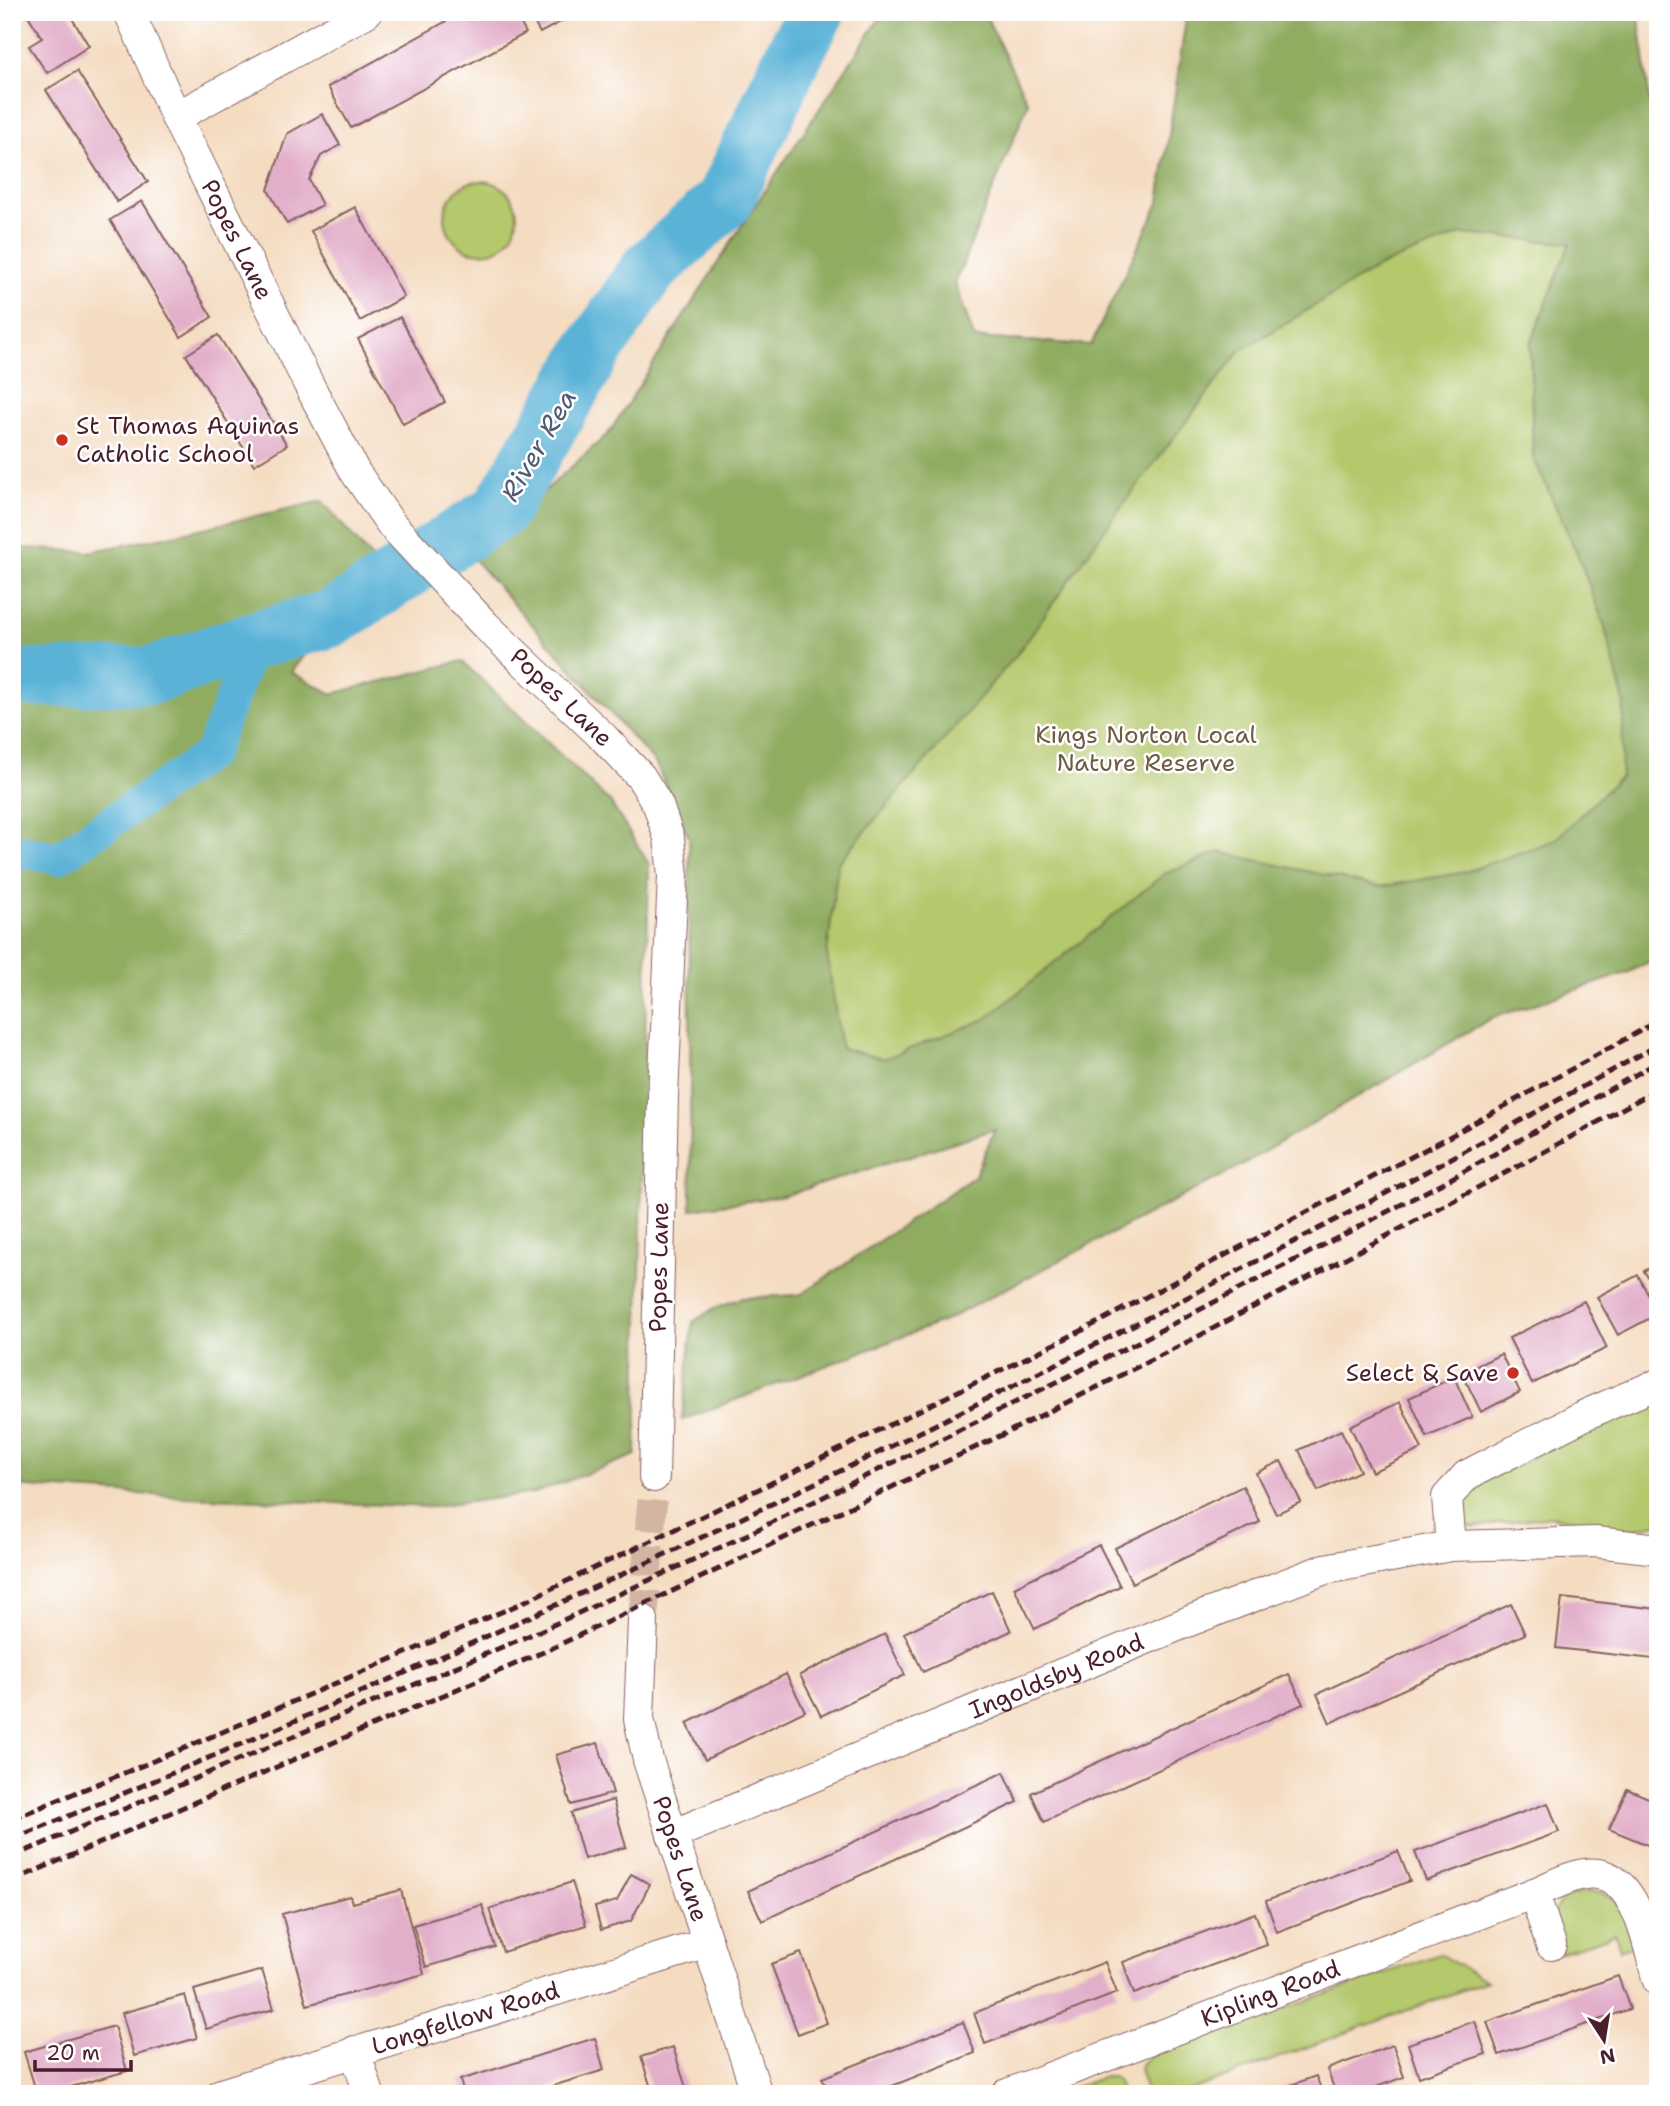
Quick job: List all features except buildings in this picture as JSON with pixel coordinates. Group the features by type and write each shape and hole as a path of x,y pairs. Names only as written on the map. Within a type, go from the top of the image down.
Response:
{"street":[{"name":"Popes Lane","path":"129,12 176,117 355,472 399,533 468,606 604,738 640,777 658,805 669,838 673,876 663,1096 654,1477"},
{"path":"176,117 367,12"},
{"path":"1451,1546 1447,1497 1467,1475 1587,1414 1658,1384"},
{"name":"Ingoldsby Road","path":"672,1835 1179,1625 1325,1569 1451,1546 1595,1542 1658,1549"},
{"name":"Popes Lane","path":"643,1619 639,1718 648,1760 757,2094"},
{"name":"Kipling Road","path":"1007,2094 1583,1874 1599,1874 1618,1883 1635,1903 1657,1973"},
{"path":"1534,1893 1550,1945"},
{"name":"Longfellow Road","path":"221,2094 708,1943"},
{"path":"355,2051 369,2094"}],"green space":[{"name":"Kings Norton Local Nature Reserve","path":"884,12 984,12 1028,103 955,283 974,338 1091,345 1159,203 1187,12 1638,12 1658,164 1658,957 1629,972 1492,1018 1233,1170 944,1321 682,1420 693,1322 713,1309 742,1298 800,1295 975,1176 995,1129 783,1196 691,1209 689,837 656,764 472,557 609,433 737,233"},
{"name":"Kings Norton Local Nature Reserve","path":"884,12 984,12 1028,103 955,283 974,338 1091,345 1159,203 1187,12 1638,12 1658,164 1658,957 1629,972 1492,1018 1233,1170 944,1321 682,1420 693,1322 713,1309 742,1298 800,1295 975,1176 995,1129 783,1196 691,1209 689,837 656,764 472,557 609,433 737,233","holes":["1461,234 1570,243 1530,345 1533,457 1577,553 1605,628 1624,703 1621,776 1555,840 1465,872 1380,887 1219,852 1164,874 986,1019 884,1059 841,1048 827,954 838,863 1018,653 1115,515 1240,351 1380,266"]},
{"path":"488,181 507,191 515,203 515,231 507,243 495,251 474,253 455,243 447,231 445,210 455,191 467,183"},
{"path":"322,501 391,581 333,618 291,672 332,694 462,661 610,802 649,864 636,1455 535,1493 433,1507 186,1497 12,1486 12,547 88,552"},
{"path":"1658,1396 1656,1524 1630,1530 1550,1516 1473,1527 1462,1523 1460,1503 1472,1486"},
{"path":"1584,1892 1601,1893 1615,1899 1638,1945 1620,1949 1615,1934 1560,1954 1554,1914 1562,1901"},
{"path":"1439,1954 1487,1981 1180,2094 1147,2094 1139,2070 1149,2057"},
{"path":"1103,2077 1113,2077 1118,2081 1121,2094 1056,2094"}],"waterway":[{"name":"River Rea","path":"12,678 153,675 255,640 333,618 500,510 594,350 649,269 725,200 816,12"},
{"path":"12,850 58,858 210,754 255,640"}],"tunnel":[{"path":"643,1620 654,1477"}],"railway":[{"path":"12,1819 515,1606 761,1488 1089,1327 1447,1138 1658,1021"},
{"path":"12,1839 223,1752 433,1660 641,1566 847,1468 1256,1262 1658,1045"},
{"path":"12,1857 544,1629 738,1539 1138,1342 1452,1178 1658,1062"},
{"path":"12,1881 548,1650 1004,1434 1197,1337 1658,1089"}],"place":[{"name":"St Thomas Aquinas Catholic School","path":"62,440"},
{"name":"Select & Save","path":"1513,1373"}]}
